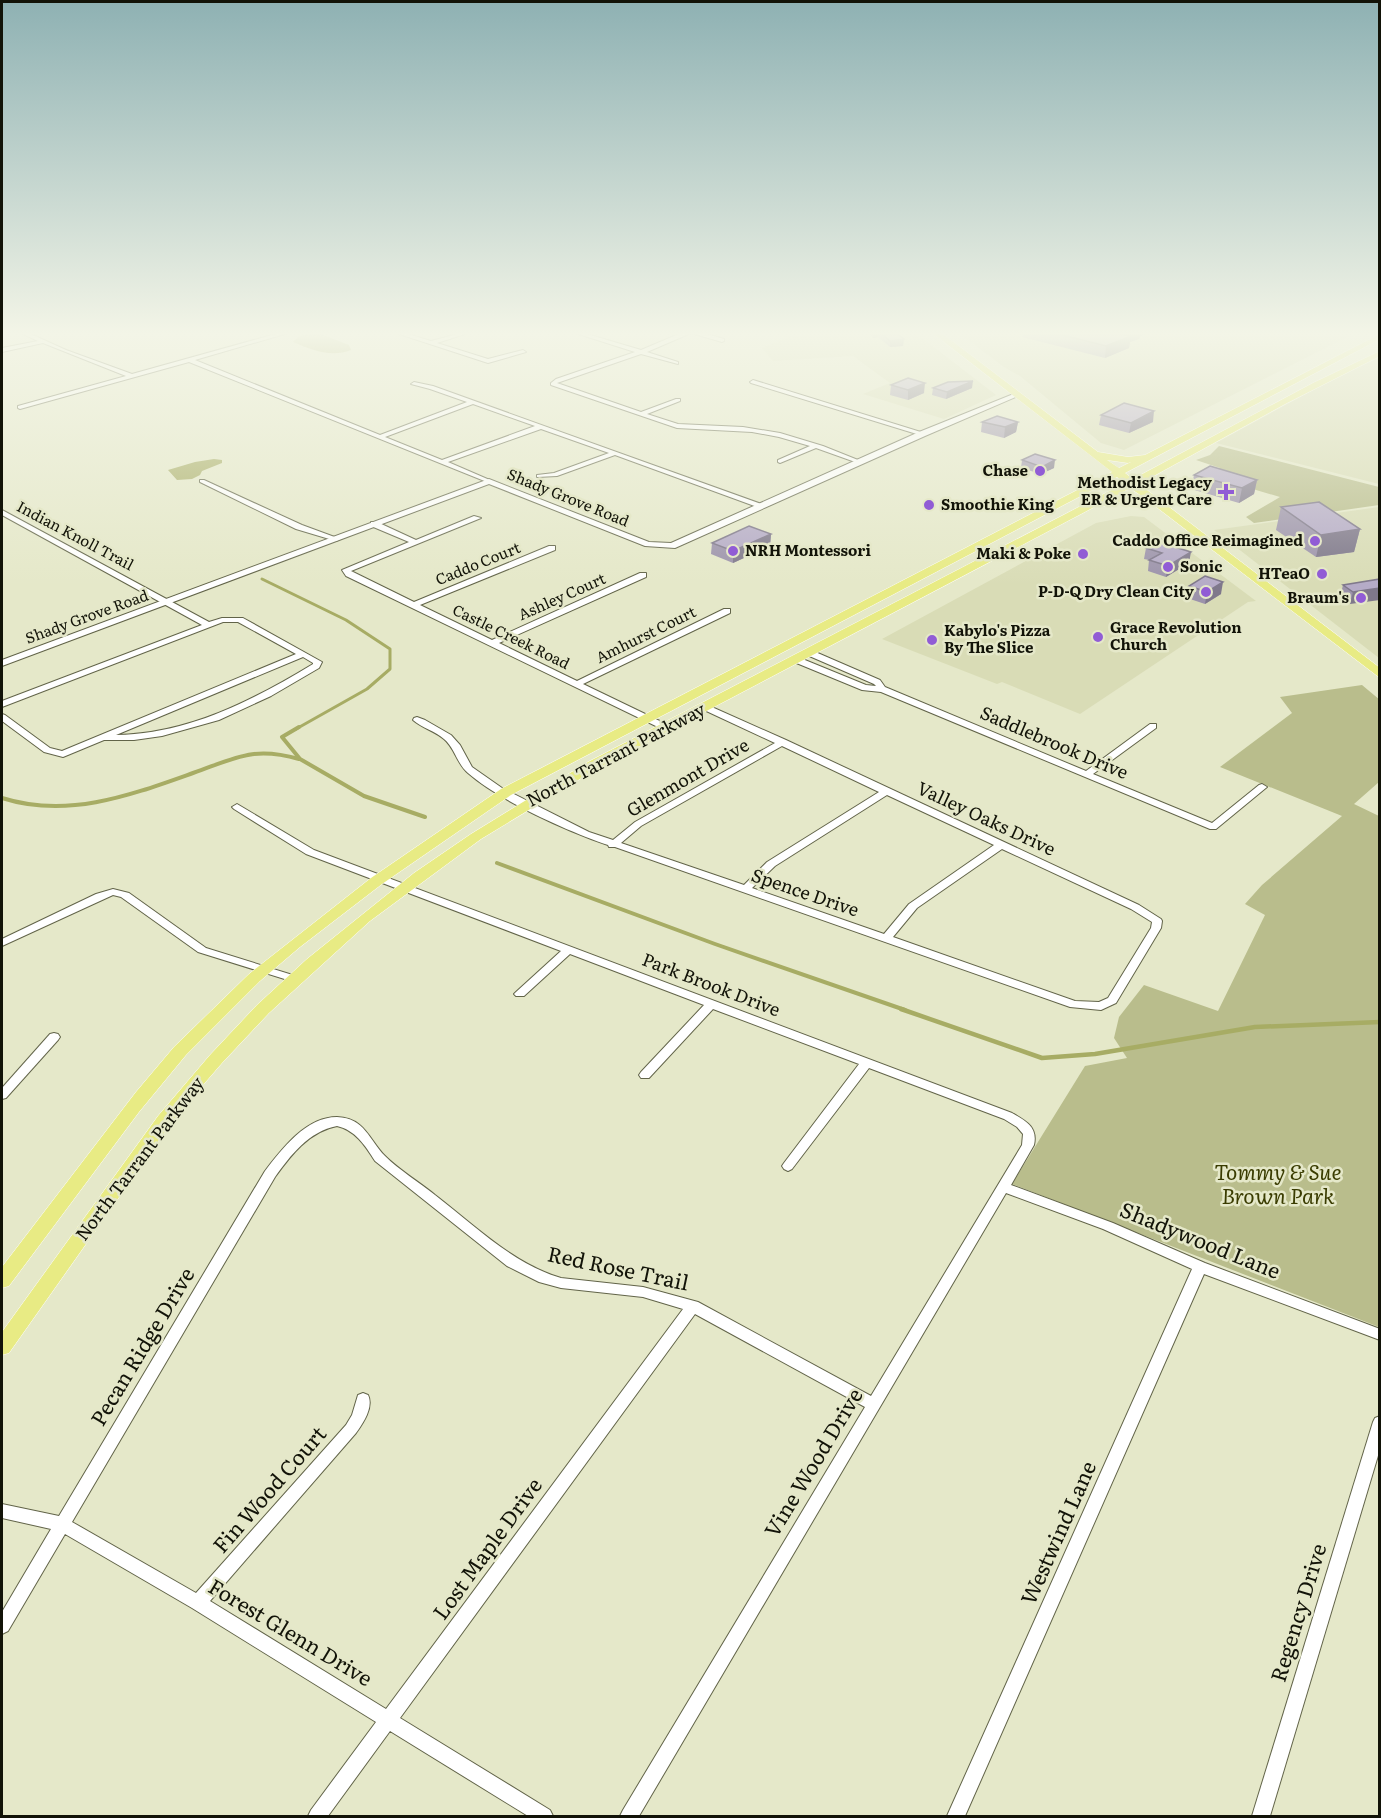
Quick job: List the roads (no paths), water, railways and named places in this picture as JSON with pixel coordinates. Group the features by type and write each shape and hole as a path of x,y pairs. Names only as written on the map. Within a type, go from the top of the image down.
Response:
{"main road":[{"path":"1043,416 1380,674"},
{"name":"North Tarrant Parkway","path":"2,1281 179,1051 262,970 346,900 506,792 1228,416"},
{"name":"North Tarrant Parkway","path":"2,1347 171,1112 213,1064 295,979 404,887 454,850 526,804 665,727 918,597 1254,416"},
{"path":"1090,453 1108,459 1124,460 1152,456"},
{"path":"1086,507 1119,499 1158,505"},
{"path":"896,589 918,597"},
{"path":"705,707 700,703 705,694 730,680 751,664"}],"street":[{"path":"327,416 489,481"},
{"path":"379,437 436,416"},
{"path":"513,416 763,506"},
{"path":"646,416 691,429 751,429 776,433 860,462"},
{"path":"863,416 922,434"},
{"name":"Shady Grove Road","path":"2,663 489,481 648,544 663,547 681,543 966,416"},
{"path":"441,462 542,426"},
{"path":"780,461 814,447"},
{"path":"539,476 555,475 615,453"},
{"path":"202,481 299,527 336,538"},
{"name":"Indian Knoll Trail","path":"2,512 207,624"},
{"path":"375,524 415,542 477,518"},
{"name":"Castle Creek Road","path":"415,542 346,570 349,574 665,727"},
{"name":"Caddo Court","path":"414,605 552,548"},
{"name":"Ashley Court","path":"492,643 643,575"},
{"name":"Amhurst Court","path":"577,684 727,611"},
{"path":"2,704 222,620 240,620 318,662 316,666 275,690 223,715 185,729 122,739 104,738"},
{"name":"Saddlebrook Drive","path":"810,653 877,682 882,689"},
{"path":"2,717 52,753 63,754 303,654"},
{"name":"Saddlebrook Drive","path":"797,660 865,688 882,689 1213,827 1262,787"},
{"path":"843,679 856,672"},
{"name":"Valley Oaks Drive","path":"705,707 1143,911 1156,921 1156,928 1112,1000 1101,1006"},
{"name":"Spence Drive","path":"417,720 449,739 470,771 526,804 613,845 1074,1004 1101,1006"},
{"path":"1087,774 1153,726"},
{"name":"Glenmont Drive","path":"613,845 638,824 656,813 783,742"},
{"path":"745,890 771,864 887,791"},
{"name":"Park Brook Drive","path":"237,807 310,852 1008,1116 1028,1130"},
{"path":"886,939 913,906 1001,844"},
{"path":"2,944 100,896 113,892 132,899 202,950 295,979"},
{"path":"520,994 568,950"},
{"path":"645,1075 711,1004"},
{"path":"2,1095 54,1037"},
{"path":"788,1166 866,1063"},
{"name":"Pecan Ridge Drive","path":"2,1626 270,1174 294,1144 308,1133 318,1127 336,1122 347,1123"},
{"name":"Red Rose Trail","path":"347,1123 370,1143 380,1158 512,1262 526,1270 561,1283 643,1292 693,1306 873,1404"},
{"name":"Vine Wood Drive","path":"629,1816 1004,1187 1028,1145 1030,1136 1028,1130"},
{"name":"Shadywood Lane","path":"1004,1187 1108,1226 1200,1267 1380,1335"},
{"name":"Westwind Lane","path":"956,1816 1200,1267"},
{"name":"Lost Maple Drive","path":"317,1816 693,1306"},
{"name":"Fin Wood Court","path":"198,1603 351,1430 359,1416 363,1399"},
{"name":"Regency Drive","path":"1262,1816 1380,1422"},
{"name":"Forest Glenn Drive","path":"2,1510 62,1524 198,1603 544,1816"}],"waterway":[{"path":"262,579 346,620 390,649 390,669 367,689 296,729"},
{"path":"299,727 282,737 300,759 364,796 425,817"},
{"path":"2,798 27,804 51,806 99,802 245,756 269,754 299,759"},
{"path":"497,863 715,944 905,1010"},
{"path":"901,1009 1042,1058 1095,1054 1255,1027 1380,1022"}],"place":[{"name":"Chase","path":"1040,471"},
{"name":"Methodist Legacy ER & Urgent Care","path":"1226,492"},
{"name":"Smoothie King","path":"929,505"},
{"name":"Caddo Office Reimagined","path":"1315,541"},
{"name":"NRH Montessori","path":"733,551"},
{"name":"Maki & Poke","path":"1083,554"},
{"name":"Sonic","path":"1168,567"},
{"name":"HTeaO","path":"1322,574"},
{"name":"P-D-Q Dry Clean City","path":"1206,592"},
{"name":"Braum's","path":"1361,598"},
{"name":"Grace Revolution Church","path":"1098,637"},
{"name":"Kabylo's Pizza By The Slice","path":"932,640"}],"park label":[{"name":"Tommy & Sue Brown Park","path":"1278,1185"}]}
